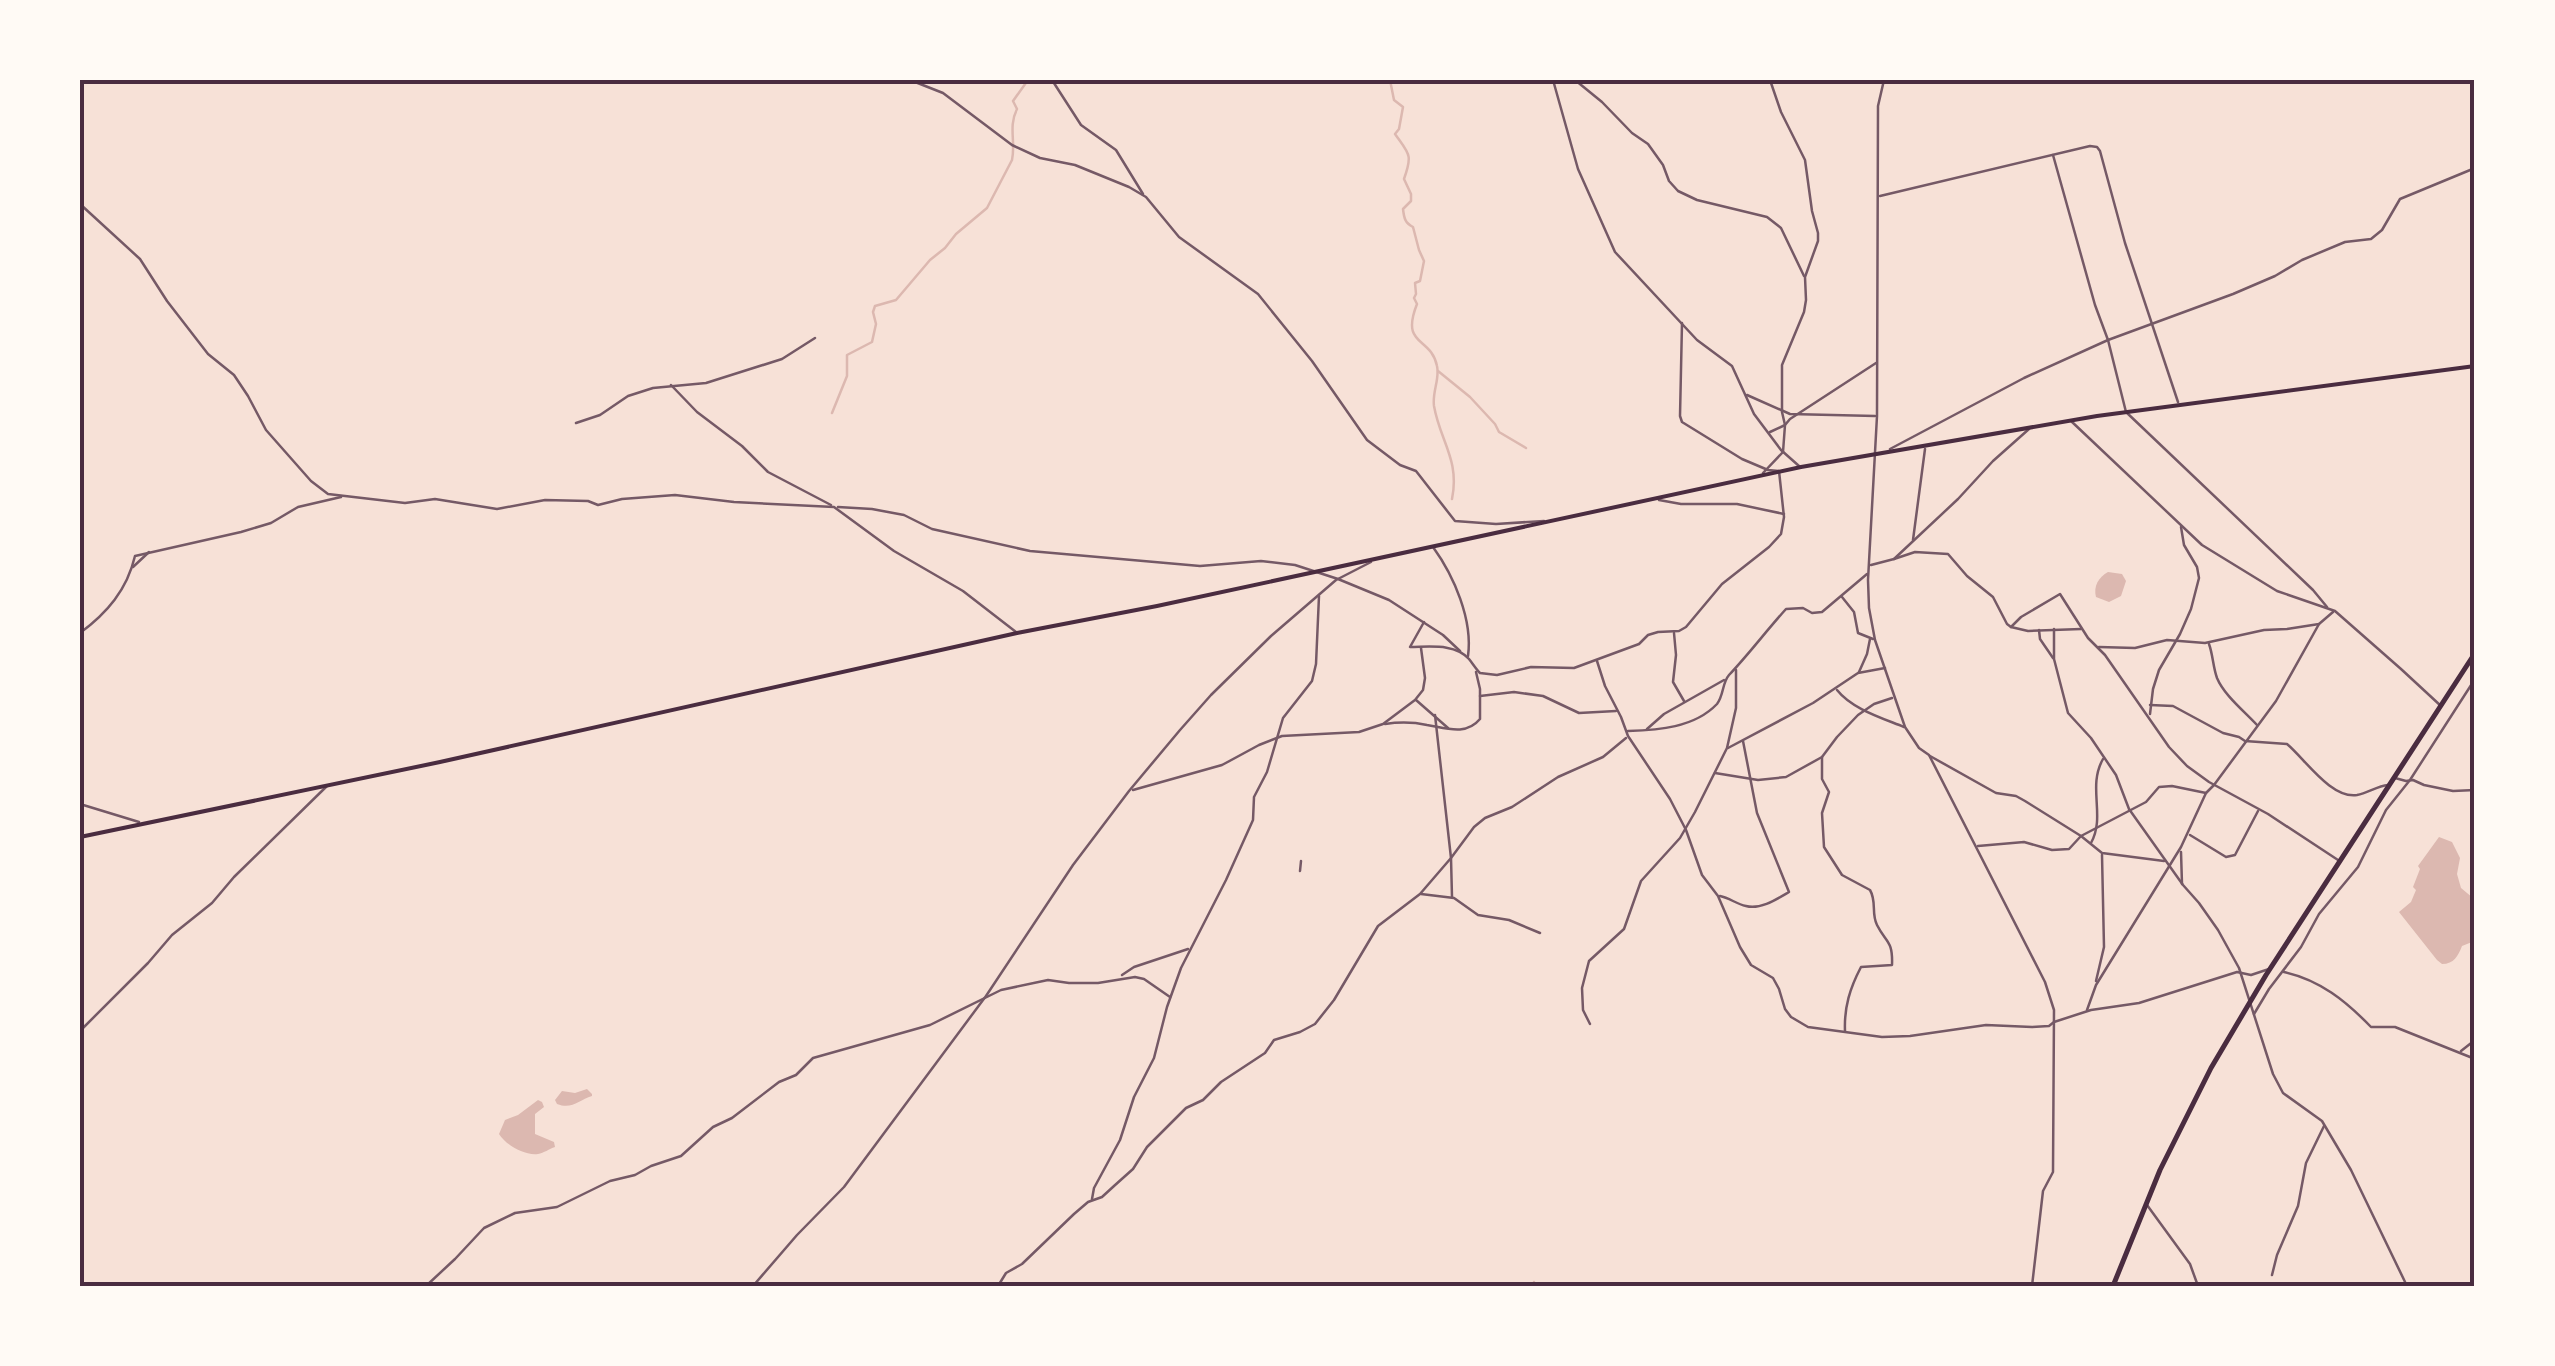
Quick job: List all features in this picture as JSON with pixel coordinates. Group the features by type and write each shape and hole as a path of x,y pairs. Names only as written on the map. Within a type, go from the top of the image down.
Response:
{"main road":[{"path":"80,837 1800,466 2035,425 2475,366"},
{"path":"2114,1286 2189,1109 2250,1002 2475,653"}],"street":[{"path":"910,80 944,93 1012,146 1075,166 1129,187 1146,198"},
{"path":"1052,80 1081,124 1116,150 1146,198 1179,237 1258,294 1372,445 1416,472 1452,518 1462,523 1496,524 1556,520"},
{"path":"1553,80 1578,169 1611,244 1707,350 1732,366 1754,414 1782,452 1800,466"},
{"path":"1574,80 1648,144 1664,166 1669,182 1678,190 1696,200 1774,222 1781,228 1805,278"},
{"path":"1762,474 1782,452 1785,425 1781,371 1806,305 1805,278 1818,241 1805,160 1770,80"},
{"path":"1884,80 1878,106 1876,454 1870,608 1873,639 1905,728 1929,755 1996,793 2025,801 2102,854 2167,863"},
{"path":"1878,197 2096,147 2179,404"},
{"path":"2053,155 2126,412 2327,608"},
{"path":"1886,452 2009,386 2108,340 2233,294 2345,242 2370,239 2382,230 2400,199 2475,168"},
{"path":"80,204 140,259 208,354 234,375 266,430 311,481 328,494 406,503 434,499 497,509 545,500 588,501 598,505 675,495 872,509 904,515 932,529 1030,551 1200,566 1262,561 1295,565 1389,600 1450,640 1460,652"},
{"path":"1476,670 1497,675 1530,666 1574,668 1638,644 1648,635 1674,632 1686,626 1722,584 1779,538 1784,514 1779,471 1742,459 1682,422 1682,323"},
{"path":"576,423 600,415 628,396 706,383 782,359 815,338"},
{"path":"1768,432 1785,425 1877,362"},
{"path":"671,386 768,472 834,507 894,551 963,591 1017,633"},
{"path":"1746,395 1782,412 1876,416"},
{"path":"2070,420 2202,545 2290,598 2334,612 2440,706"},
{"path":"1894,558 1958,499 1992,461 2035,425"},
{"path":"1912,541 1926,444"},
{"path":"80,633 122,593 132,568 150,551 240,532 272,523 298,508 347,496"},
{"path":"1658,499 1681,504 1737,504 1784,514"},
{"path":"2151,718 2158,670 2191,609 2200,572 2184,545 2181,525"},
{"path":"1432,547 1459,596 1469,634 1468,657"},
{"path":"1870,565 1915,552 1951,556 1966,576 1994,597 2011,627 2028,631 2083,629"},
{"path":"753,1286 844,1187 986,996 1073,864 1212,694 1338,578 1378,558"},
{"path":"1646,730 1664,714 1736,670 1786,609 1822,612 1869,572"},
{"path":"1092,1200 1154,1058 1170,997 1190,948 1253,820 1254,796 1267,772 1287,710 1313,678 1319,594"},
{"path":"2011,627 2020,617 2060,594 2187,766 2340,861"},
{"path":"1840,596 1854,612 1858,633 1873,639"},
{"path":"2096,984 2167,863 2181,847 2206,794 2276,701 2319,624 2334,612"},
{"path":"1129,791 1214,768 1292,734 1358,732 1382,724 1409,723 1447,730 1478,723 1480,696 1476,670 1468,657 1439,646 1410,647 1424,622"},
{"path":"2098,647 2135,648 2176,640 2209,642 2319,624"},
{"path":"2054,629 2054,660 2068,713 2091,738 2116,776 2130,809 2182,885 2210,916 2240,972 2273,1074 2283,1093 2324,1125 2407,1286"},
{"path":"2039,630 2054,660"},
{"path":"1674,632 1673,682 1684,702"},
{"path":"1858,673 1873,639"},
{"path":"2209,642 2216,676 2257,726"},
{"path":"1382,724 1423,690 1420,647"},
{"path":"1596,660 1627,733 1670,799 1702,874 1718,896 1740,947 1751,965 1772,978 1785,1009 1803,1025 1882,1038 1986,1025 2049,1026 2086,1012 2139,1003 2240,972 2251,974 2270,969"},
{"path":"1727,748 1813,703 1858,673 1885,668"},
{"path":"1590,1024 1583,1010 1582,988 1589,960 1624,929 1642,881 1686,830 1727,748 1736,708 1736,670"},
{"path":"998,1286 1010,1270 1022,1264 1074,1214 1102,1197 1133,1169 1147,1147 1186,1108 1203,1100 1221,1082 1265,1053 1274,1040 1315,1024 1334,1000 1378,926 1420,894 1485,818 1512,807 1574,768 1606,755 1627,733 1672,728 1715,706 1725,679"},
{"path":"2254,1014 2268,989 2302,947 2320,914 2358,867 2386,810 2475,679"},
{"path":"1836,688 1866,710 1905,728"},
{"path":"1480,696 1514,692 1540,696 1579,713 1617,710"},
{"path":"1714,773 1780,780 1822,757 1866,710 1894,697"},
{"path":"1415,700 1447,730"},
{"path":"2150,705 2172,706 2223,734 2245,741 2287,744 2329,785 2343,793 2356,795 2389,785"},
{"path":"1435,716 1452,898"},
{"path":"1437,738 1447,730"},
{"path":"1718,896 1751,908 1789,892 1757,813 1743,741"},
{"path":"1929,755 2045,982 2054,1010 2054,1172 2043,1192 2032,1286"},
{"path":"1822,757 1822,779 1828,792 1822,810 1824,846 1842,875 1873,894 1876,921 1888,938 1892,956 1892,965 1861,967 1844,1011 1846,1033"},
{"path":"2090,844 2097,828 2095,775 2104,758"},
{"path":"2394,778 2453,791 2475,790"},
{"path":"80,1031 172,935 212,904 329,784"},
{"path":"1976,846 2024,842 2060,851 2069,849 2081,836 2146,802 2160,786 2206,794"},
{"path":"80,804 145,824"},
{"path":"2188,834 2232,858 2259,810"},
{"path":"2181,847 2182,885"},
{"path":"2086,1012 2104,947 2102,854"},
{"path":"1300,871 1301,861"},
{"path":"1420,894 1452,898 1478,915 1509,920 1540,933"},
{"path":"1117,979 1134,967 1190,948"},
{"path":"2282,972 2320,984 2360,1014 2370,1028 2395,1027 2475,1059"},
{"path":"426,1286 484,1228 515,1213 558,1208 610,1182 636,1176 650,1166 681,1156 713,1127 732,1118 779,1082 796,1075 813,1058 930,1025 1001,990 1048,980 1070,984 1144,979 1170,997"},
{"path":"2458,1053 2475,1040"},
{"path":"2272,1275 2298,1206 2306,1163 2324,1125"},
{"path":"2146,1204 2190,1264 2198,1286"}],"shaded area":[{"path":"2108,572 2122,574 2126,581 2121,596 2109,602 2095,593 2098,582"},
{"path":"2439,837 2452,842 2460,858 2457,874 2461,888 2475,903 2475,937 2446,964 2437,960 2399,912 2411,902 2418,866"},
{"path":"587,1089 592,1096 571,1105 562,1106 555,1100 562,1091 575,1093"},
{"path":"538,1100 544,1107 535,1114 535,1134 554,1142 555,1147 533,1154 516,1148 499,1134 505,1120"}],"waterway":[{"path":"832,413 847,376 847,355 872,342 875,306 896,300 930,260 987,208 1012,160 1017,109 1013,101 1028,80"},
{"path":"1390,80 1394,100 1403,107 1395,134 1409,159 1404,179 1411,201 1403,209 1404,215 1413,227 1424,261 1420,281 1415,283 1417,304 1412,328 1437,366 1434,406 1451,462 1452,499"},
{"path":"1438,371 1470,397 1499,432 1526,448"},
{"path":"1534,1282 1535,1286"}]}
